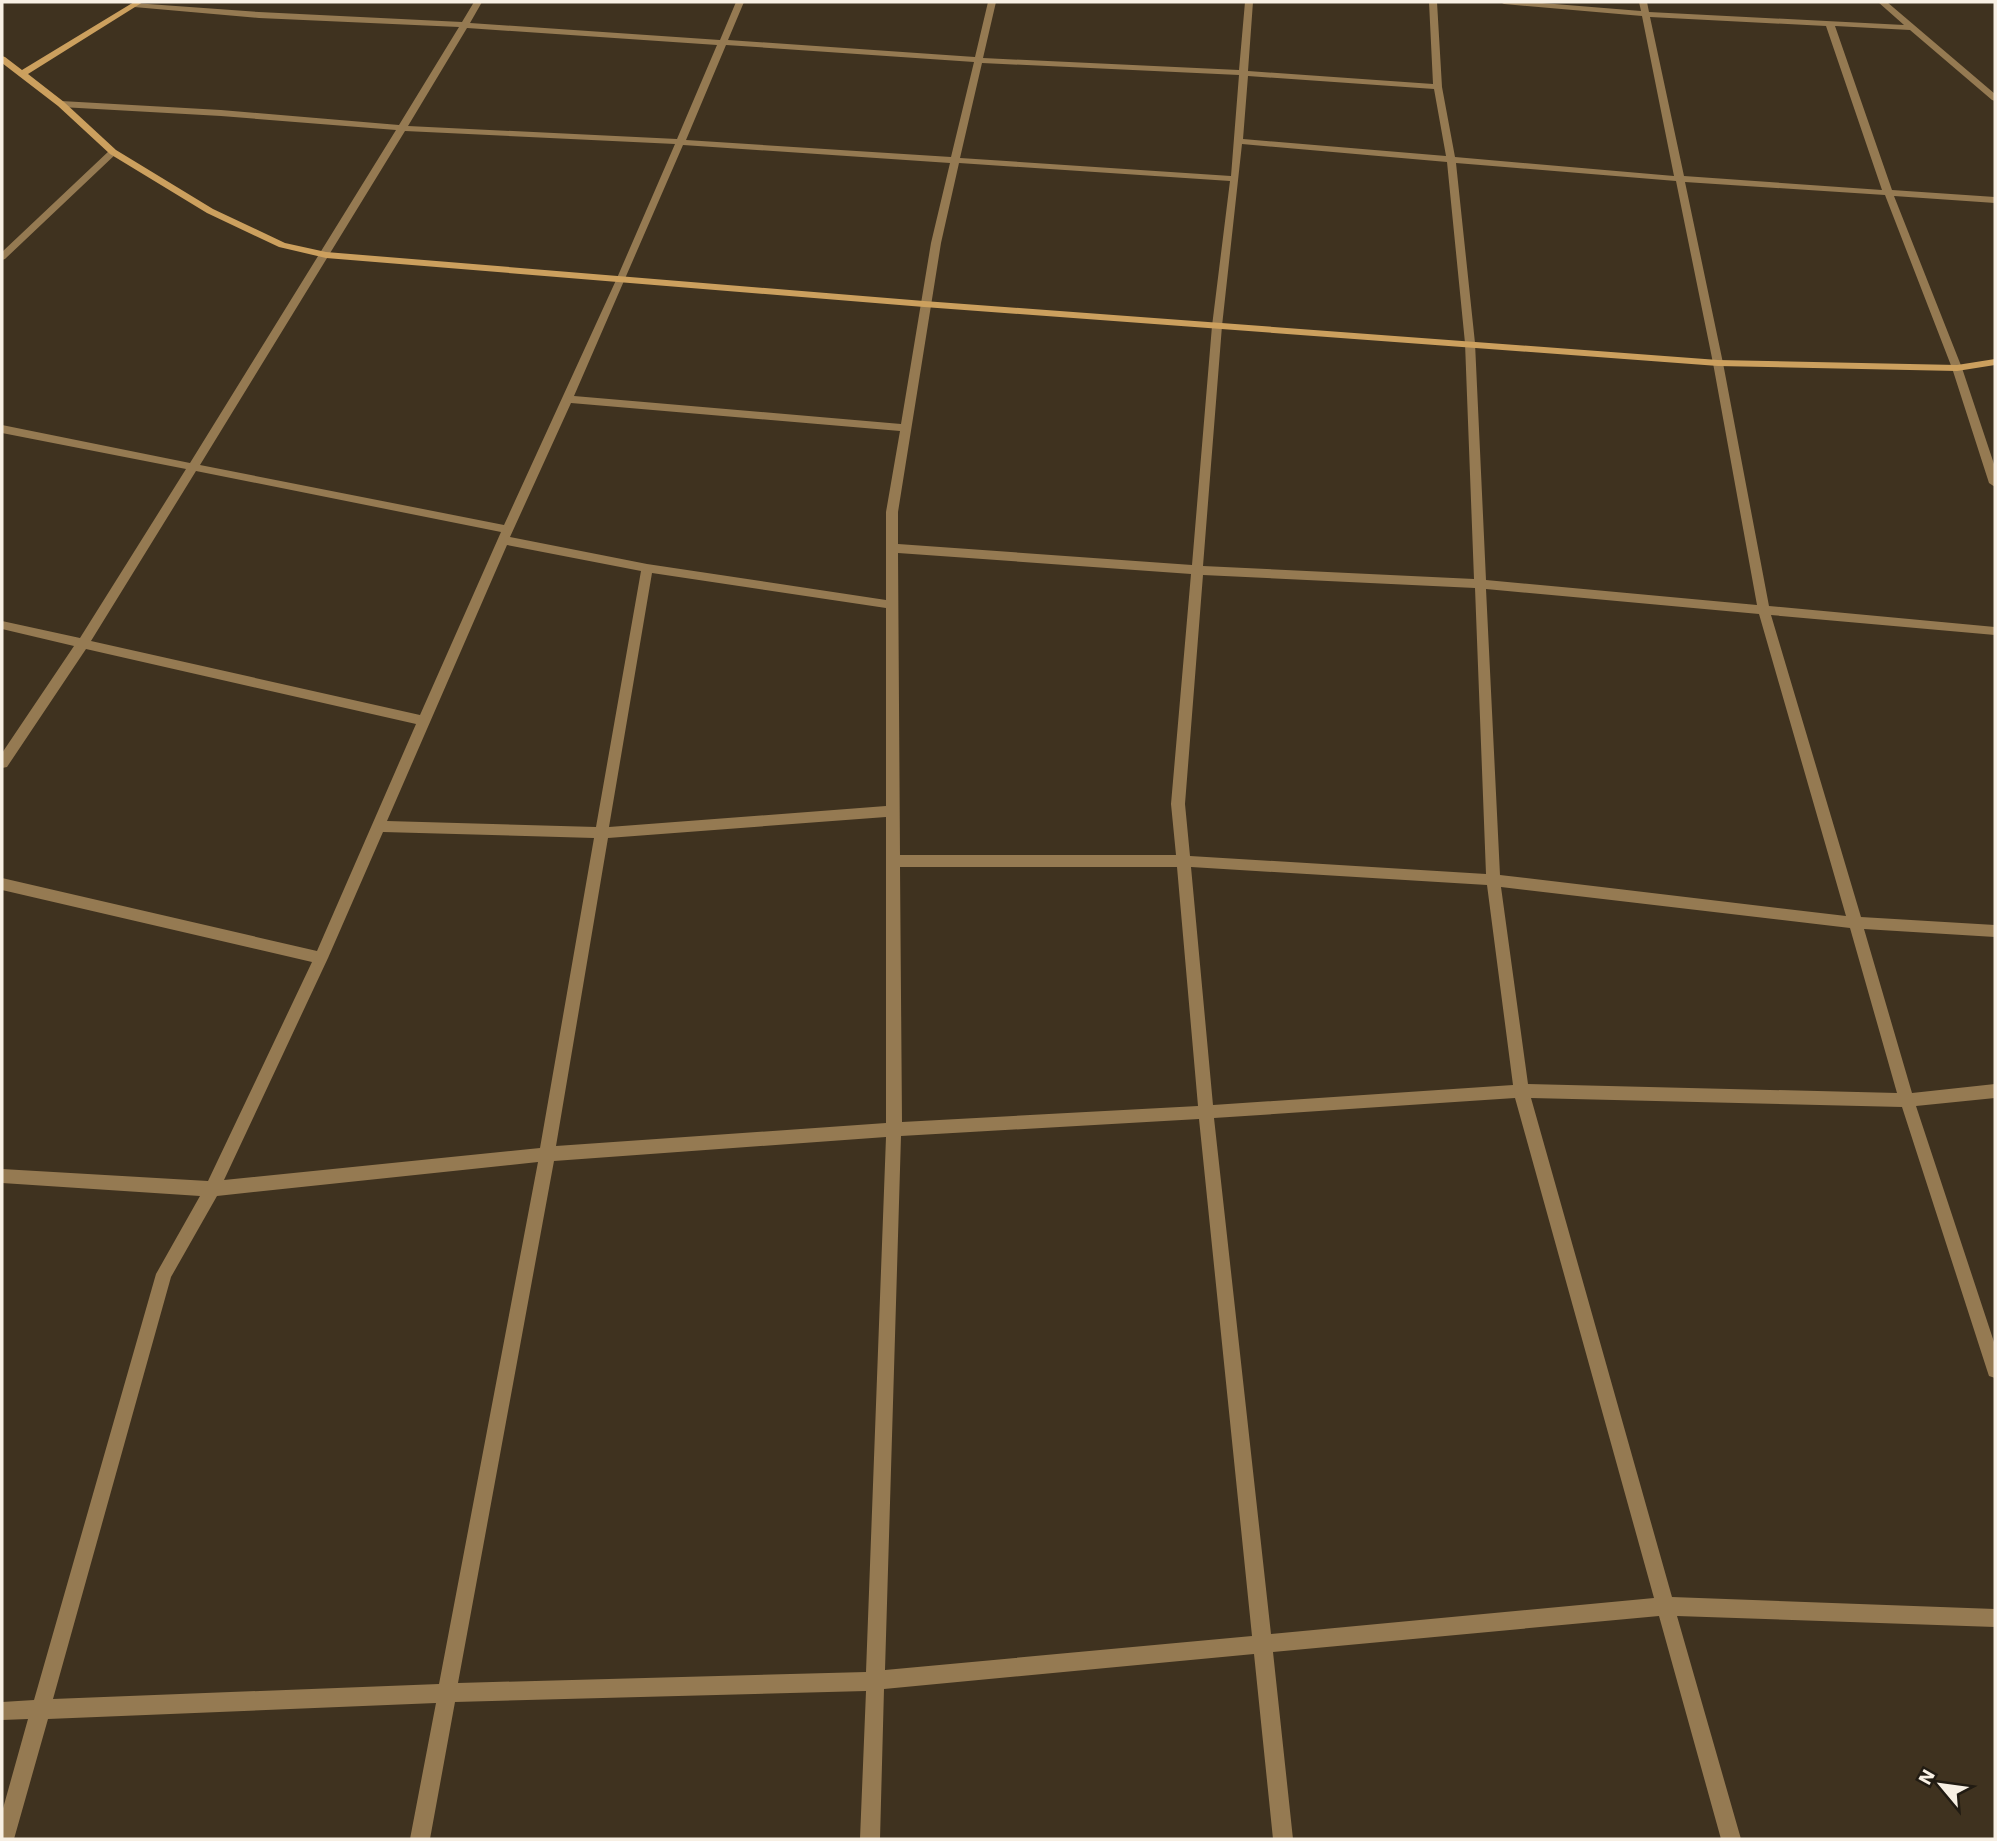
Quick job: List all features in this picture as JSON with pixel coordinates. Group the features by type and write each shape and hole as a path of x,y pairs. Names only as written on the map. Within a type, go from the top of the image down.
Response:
{"street":[{"path":"2,763 83,643 326,255 478,2"},
{"path":"4,1839 164,1274 212,1189 321,958 377,826 622,278 740,2"},
{"path":"870,1839 873,1681 894,1129 892,512 924,304 992,2"},
{"path":"1249,2 1235,179 1217,326 1178,804 1206,1112 1283,1839"},
{"path":"1433,2 1438,87 1451,158 1470,343 1493,880 1521,1091 1731,1839"},
{"path":"1504,2 1644,8 1830,25 1914,28"},
{"path":"1882,2 1995,98"},
{"path":"22,74 137,3 259,15 463,25 722,44 1438,87"},
{"path":"1644,8 1718,363 1764,611 1907,1100 1995,1370"},
{"path":"1830,25 1888,192 1957,369 1995,483"},
{"path":"2,59 61,104 113,152 210,211 282,245 326,255 924,304 1718,363 1957,369 1995,362"},
{"path":"61,104 221,113 401,128 680,142 1235,179"},
{"path":"1237,141 1681,178 1995,200"},
{"path":"2,257 113,152"},
{"path":"567,399 904,428"},
{"path":"2,429 506,535 647,568 892,605"},
{"path":"892,548 1196,570 1482,584 1995,631"},
{"path":"420,1839 547,1154 647,568"},
{"path":"2,625 424,721"},
{"path":"377,826 603,833 894,811"},
{"path":"893,861 1184,861 1493,880 1855,923 1995,930"},
{"path":"2,884 321,958"},
{"path":"2,1176 212,1189 547,1154 894,1129 1521,1091 1907,1100 1995,1091"},
{"path":"2,1711 41,1712 445,1693 873,1681 1665,1606 1995,1618"}]}
